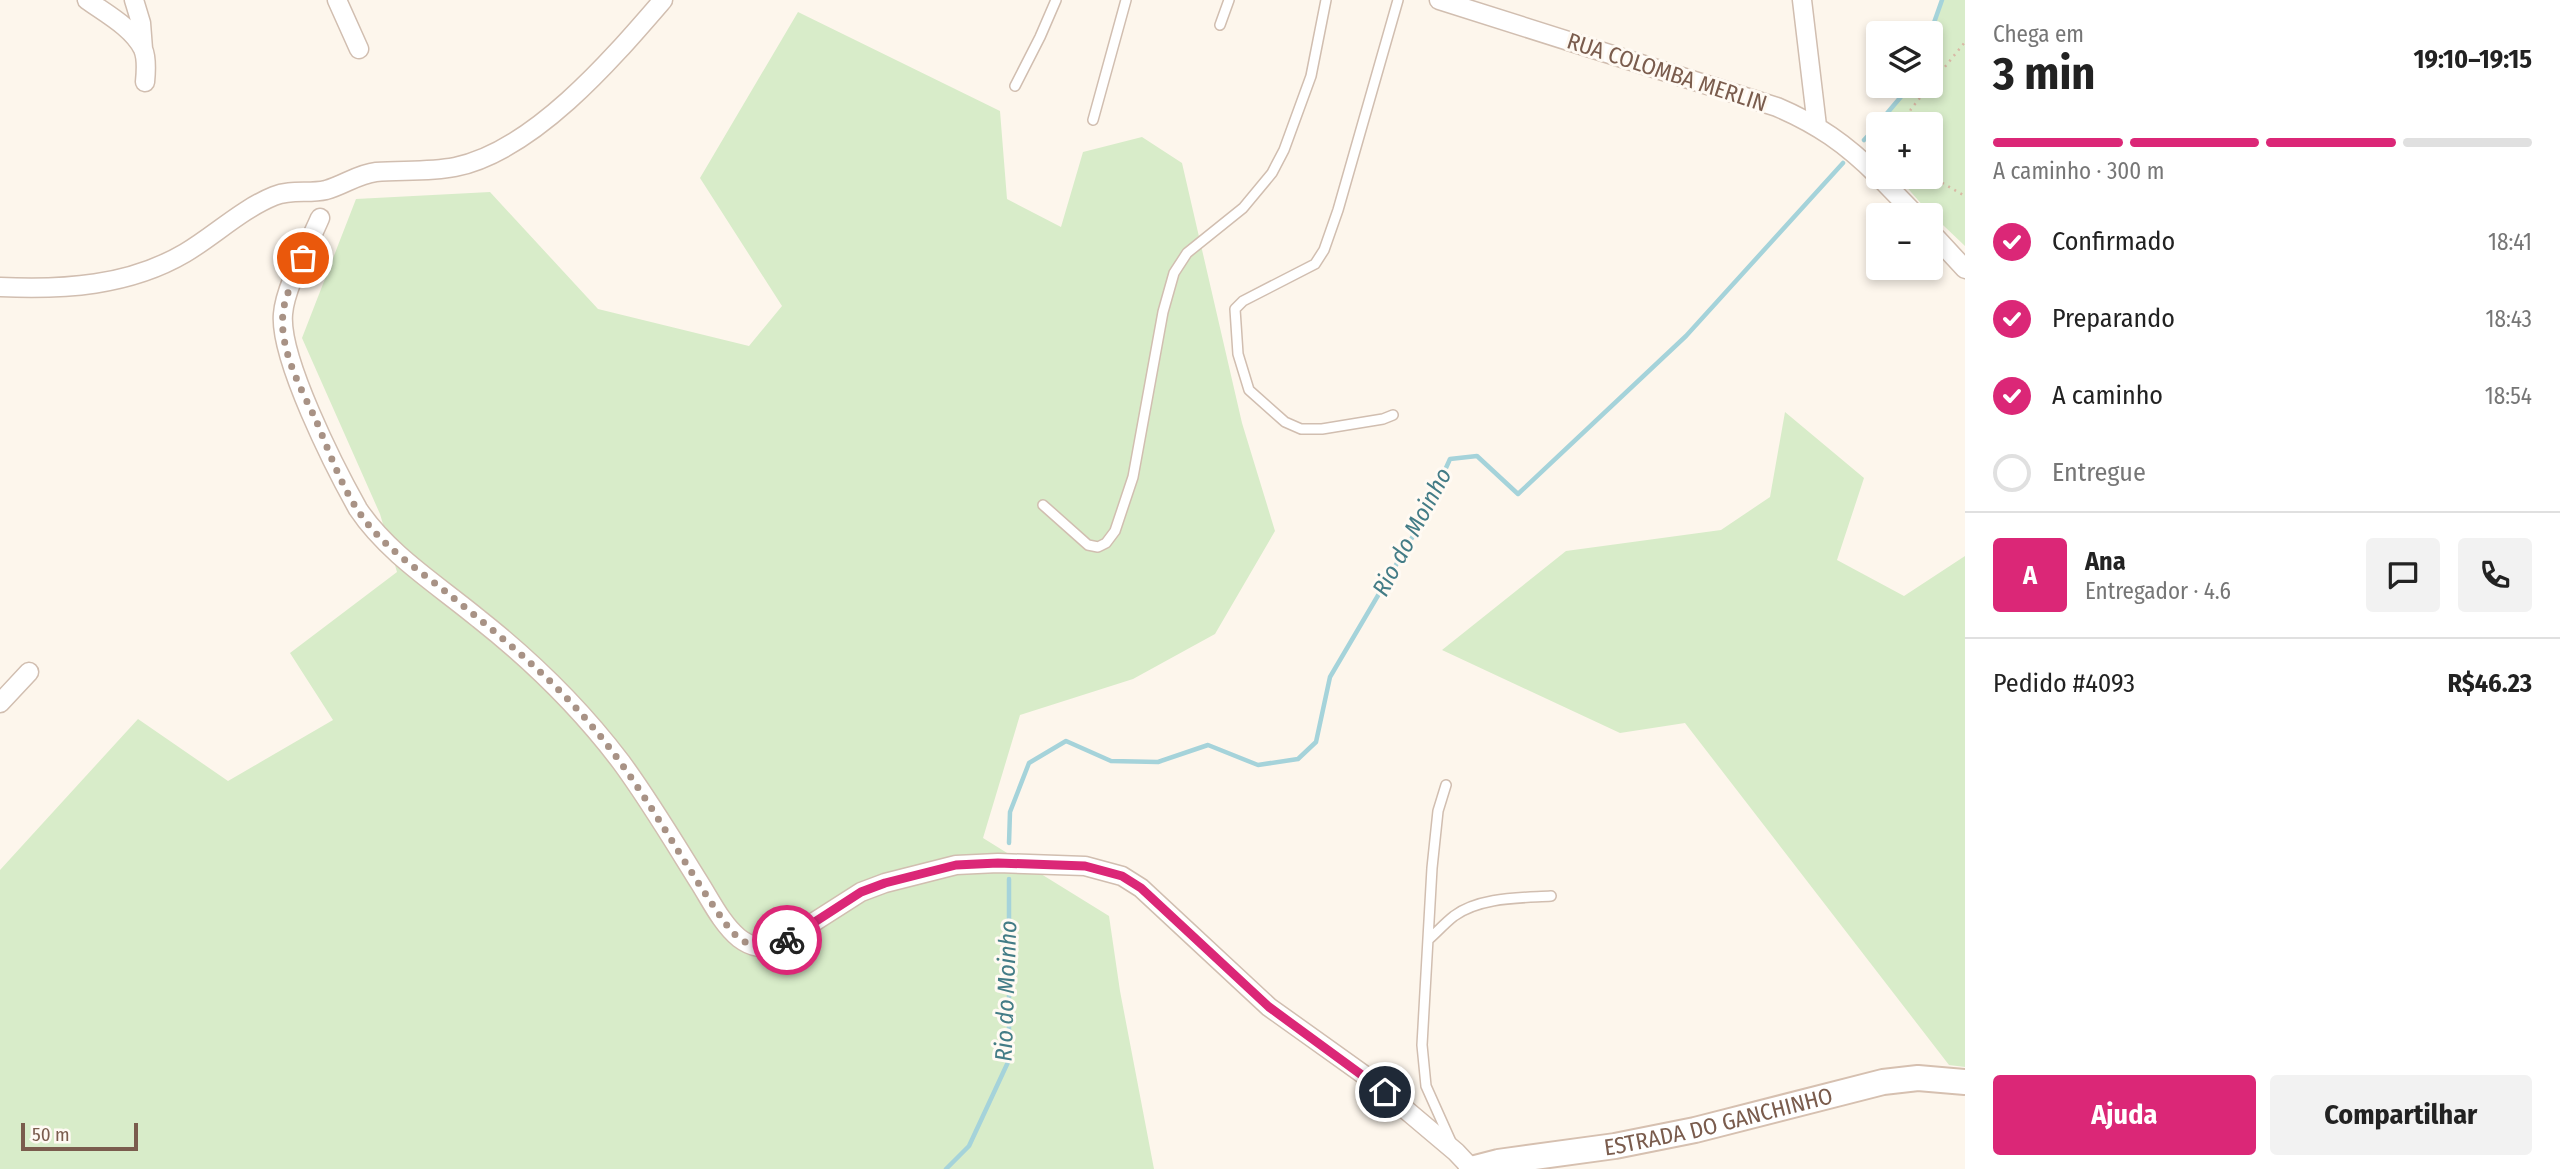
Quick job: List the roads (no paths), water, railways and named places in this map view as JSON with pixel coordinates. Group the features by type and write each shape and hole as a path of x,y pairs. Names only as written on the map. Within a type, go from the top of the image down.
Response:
{"street":[{"path":"87,0 131,33 143,49"},
{"path":"134,0 141,23 145,82"},
{"path":"337,0 359,49"},
{"path":"0,287 42,289 97,284 130,275 183,254 259,203 276,195 293,191 326,190 360,175 375,172 455,167 489,155 521,136 565,103 603,68 663,0"},
{"name":"RUA COLOMBA MERLIN","path":"1439,0 1756,99 1817,126 1838,140 1866,165"},
{"path":"1802,0 1817,126"},
{"name":"RUA COLOMBA MERLIN","path":"1891,189 1904,203"},
{"path":"320,218 286,297 283,330 304,395 358,509 366,522 391,547 520,653 591,724 642,791 721,917 740,940 752,947 765,949 778,945 861,892 956,865 998,863 1085,866 1104,870 1122,876 1141,888 1269,1007 1367,1077 1466,1163"},
{"path":"1943,245 1965,269"},
{"path":"0,703 29,673"},
{"name":"ESTRADA DO GANCHINHO","path":"1466,1163 1498,1162 1615,1146 1695,1130 1882,1082 1918,1078 1965,1082"}],"lane":[{"path":"1014,86 1056,0"},
{"path":"1093,120 1126,0"},
{"path":"1220,25 1228,0"},
{"path":"1043,505 1088,545 1098,547 1106,543 1115,531 1133,477 1163,312 1174,273 1187,253 1243,208 1272,173 1284,150 1311,76 1326,0"},
{"path":"1393,415 1322,429 1301,429 1284,422 1249,390 1238,354 1235,309 1243,301 1315,264 1324,250 1398,0"},
{"path":"1446,785 1438,811 1432,868 1422,1045 1426,1086 1466,1163"},
{"path":"1429,939 1455,915 1476,905 1500,900 1551,896"}],"waterway":[{"name":"Rio do Moinho","path":"1935,21 1942,0"},
{"name":"Rio do Moinho","path":"1888,112 1900,98"},
{"name":"Rio do Moinho","path":"1009,843 1010,812 1029,763 1066,741 1111,761 1158,762 1208,745 1258,765 1298,759 1316,742 1330,677 1423,519 1450,459 1477,456 1518,494 1686,336 1843,163"},
{"name":"Rio do Moinho","path":"946,1169 969,1146 1009,1060 1009,879"}]}
